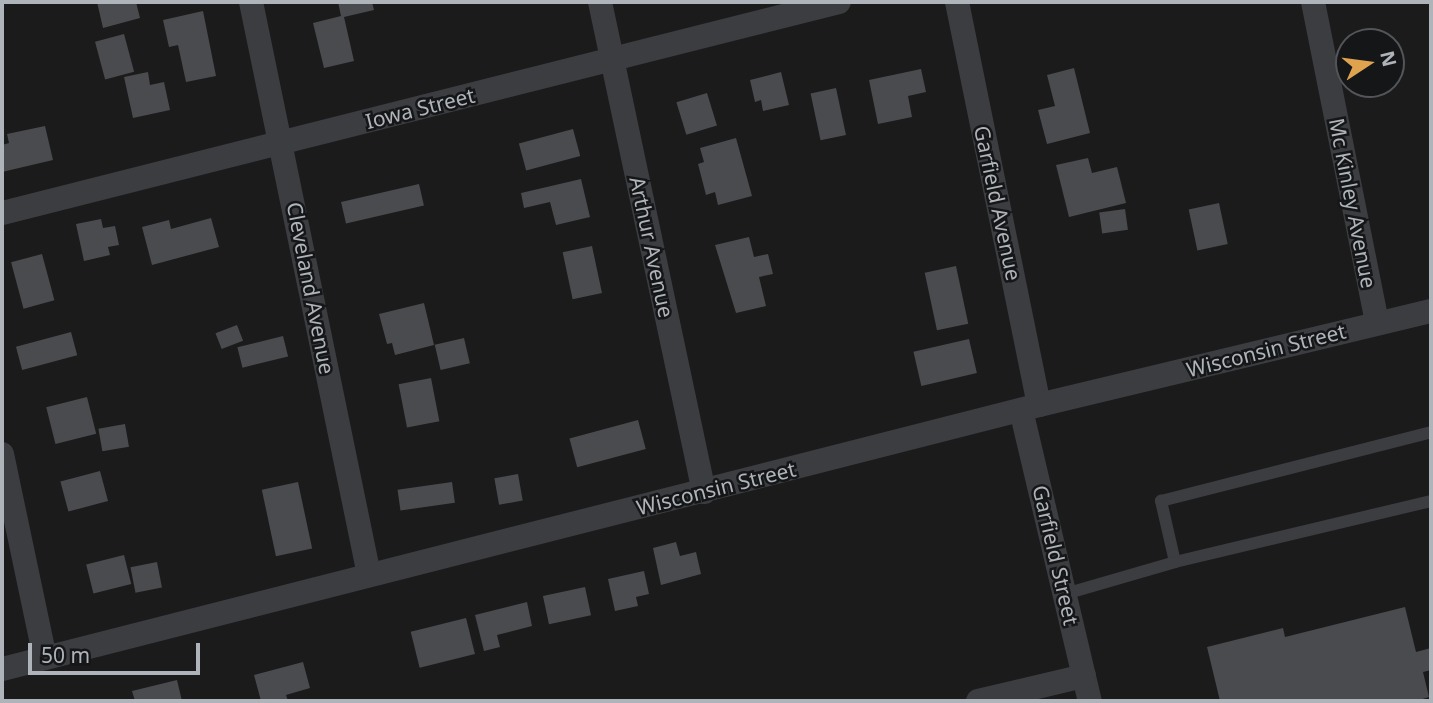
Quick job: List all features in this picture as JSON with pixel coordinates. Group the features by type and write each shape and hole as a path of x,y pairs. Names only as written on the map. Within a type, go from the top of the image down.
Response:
{"street":[{"name":"Cleveland Avenue","path":"251,2 369,575"},
{"name":"Arthur Avenue","path":"600,2 704,492"},
{"name":"Iowa Street","path":"2,213 612,60 781,9 839,2"},
{"name":"Garfield Avenue","path":"957,2 1030,407"},
{"name":"Mc Kinley Avenue","path":"1313,2 1377,323"},
{"name":"Wisconsin Street","path":"2,669 1030,407 1431,311"},
{"name":"Garfield Street","path":"1030,407 1065,594 1090,701"},
{"path":"2,454 45,658"},
{"path":"978,701 1084,676"}],"lane":[{"path":"1175,562 1161,501 1431,432"},
{"path":"1065,594 1175,562 1431,501"}],"building":[{"path":"97,2 136,2 140,18 103,28"},
{"path":"338,2 372,2 374,10 344,17 354,61 324,68 313,23 341,16"},
{"path":"203,11 216,76 186,82 178,45 169,47 163,20"},
{"path":"124,34 134,72 105,79 95,42"},
{"path":"1074,68 1090,133 1047,144 1038,110 1055,106 1047,75"},
{"path":"921,69 926,92 908,96 912,117 878,124 869,80"},
{"path":"148,72 150,85 164,82 170,110 133,118 124,77"},
{"path":"781,72 789,105 763,111 761,100 755,102 750,80"},
{"path":"836,88 846,135 821,140 811,93"},
{"path":"707,93 717,126 686,135 676,102"},
{"path":"45,126 53,160 2,172 2,145 9,143 7,134"},
{"path":"573,129 580,156 526,171 519,143"},
{"path":"736,138 752,196 718,205 715,192 706,195 698,164 704,162 700,148"},
{"path":"1088,158 1092,173 1117,167 1126,203 1069,217 1056,165"},
{"path":"581,179 590,217 556,225 550,202 524,208 521,193"},
{"path":"419,184 424,205 346,223 341,202"},
{"path":"1219,203 1228,244 1197,251 1189,209"},
{"path":"1125,209 1128,230 1102,233 1099,213"},
{"path":"211,218 219,247 152,265 142,227 169,220 171,229"},
{"path":"101,219 103,228 115,226 119,245 108,247 110,255 84,261 76,224"},
{"path":"749,237 754,257 768,254 773,274 759,277 766,306 736,313 715,245"},
{"path":"592,246 602,293 573,299 563,252"},
{"path":"42,254 54,300 24,309 11,262"},
{"path":"956,266 968,324 937,330 925,273"},
{"path":"424,303 434,345 395,355 392,343 387,344 379,314"},
{"path":"237,325 243,341 222,349 216,333"},
{"path":"71,332 77,355 22,370 16,347"},
{"path":"283,336 288,356 242,368 237,347"},
{"path":"464,338 470,363 441,370 435,345"},
{"path":"969,339 977,373 921,386 913,352"},
{"path":"431,378 439,421 407,427 399,384"},
{"path":"87,397 96,434 55,444 46,407"},
{"path":"638,420 646,449 577,467 569,438"},
{"path":"125,424 129,447 102,451 98,429"},
{"path":"100,471 108,501 68,512 60,482"},
{"path":"518,474 523,501 499,505 494,478"},
{"path":"298,482 312,549 276,556 262,490"},
{"path":"452,482 455,503 400,510 398,490"},
{"path":"676,542 680,556 696,552 701,574 661,585 653,548"},
{"path":"124,555 131,584 93,594 86,564"},
{"path":"157,562 162,588 135,593 130,567"},
{"path":"644,571 649,594 636,597 638,606 615,611 608,579"},
{"path":"585,587 591,615 549,624 543,596"},
{"path":"527,602 532,626 497,635 500,647 484,651 475,615"},
{"path":"1405,607 1416,652 1431,648 1431,670 1423,672 1429,697 1416,701 1220,701 1207,647 1283,628 1285,637"},
{"path":"466,618 475,654 420,668 411,632"},
{"path":"303,662 310,688 286,695 288,701 261,701 254,675"},
{"path":"177,680 182,701 135,701 132,691"}]}
